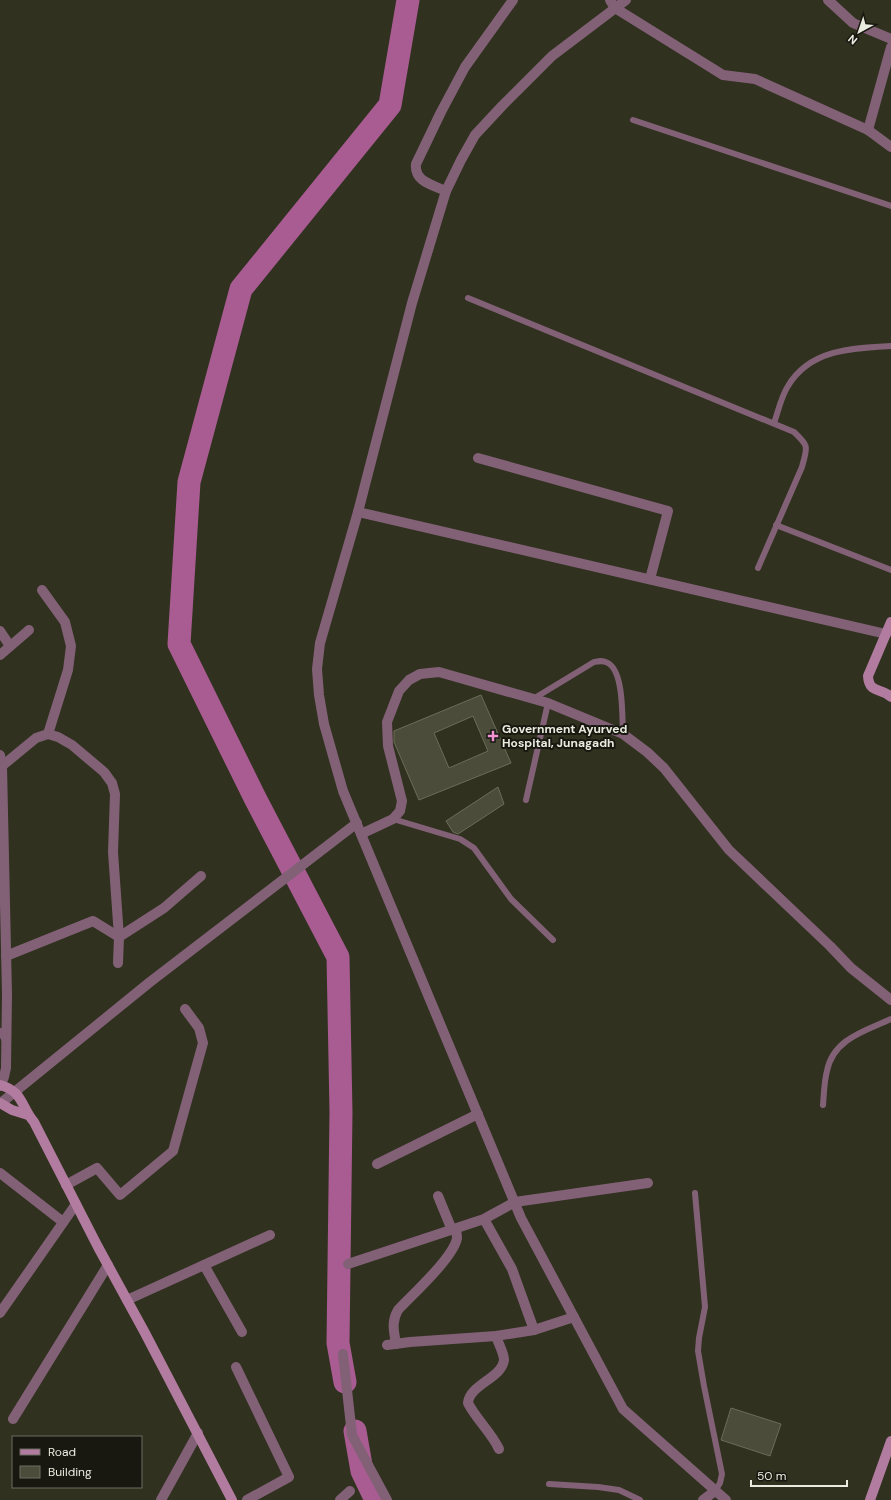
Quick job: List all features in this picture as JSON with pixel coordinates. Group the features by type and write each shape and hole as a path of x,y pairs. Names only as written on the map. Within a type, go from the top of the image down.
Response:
{"main road":[{"path":"891,622 868,676 868,683 872,688 887,693 891,697"},
{"path":"0,1085 16,1092 22,1100 28,1115 34,1122 232,1500"},
{"path":"0,1103 12,1110 28,1115"},
{"path":"870,1500 891,1441"}],"street":[{"path":"446,191 421,180 417,176 415,170 416,164 440,112 465,67 513,0"},
{"path":"626,0 613,4 552,56 502,106 475,135 446,191 412,303 358,512 320,643 317,669 318,695 324,724 343,791 521,1218 623,1409 726,1500"},
{"path":"828,0 853,23 891,39"},
{"path":"613,4 723,75 755,79 868,130 891,147"},
{"path":"868,130 891,47"},
{"path":"478,458 668,511 650,579"},
{"path":"358,512 886,634"},
{"path":"42,590 65,622 71,646 68,670 48,734"},
{"path":"0,655 29,630"},
{"path":"0,631 10,646"},
{"path":"361,834 393,820 400,811 402,801 388,746 387,722 399,691 409,680 420,674 439,672 548,703 623,734 647,752 664,768 715,833 750,870 830,946 850,968 891,1000"},
{"path":"1,767 36,738 48,734 58,737 72,745 104,772 112,783 115,794 113,852 119,937 118,963"},
{"path":"0,755 6,956 6,1068 0,1085"},
{"path":"0,1103 16,1092 150,982 357,824"},
{"path":"119,937 164,908 201,876"},
{"path":"6,956 93,921 119,937"},
{"path":"66,1185 97,1168 120,1195 173,1151 203,1043 199,1028 185,1009"},
{"path":"377,1164 478,1114"},
{"path":"0,1173 63,1222"},
{"path":"348,1264 484,1219 515,1202 648,1183"},
{"path":"438,1196 457,1238 449,1254 433,1274 398,1310 394,1317 392,1345 496,1336 534,1330 574,1317"},
{"path":"0,1313 3,1301 76,1204"},
{"path":"484,1219 512,1270 534,1330"},
{"path":"127,1300 270,1235"},
{"path":"13,1419 108,1265"},
{"path":"204,1265 242,1332"},
{"path":"496,1336 503,1356 503,1364 490,1379 471,1393 468,1403 476,1416 490,1433 499,1449"},
{"path":"343,1354 352,1435 387,1500"},
{"path":"236,1367 289,1477 247,1500"},
{"path":"161,1500 198,1433"},
{"path":"340,1500 350,1491"},
{"path":"703,1500 715,1491"}],"lane":[{"path":"633,120 891,206"},
{"path":"468,298 794,432 804,442 807,449 802,467 758,568"},
{"path":"774,423 788,386 808,364 823,355 844,349 891,346"},
{"path":"776,526 891,570"},
{"path":"533,699 594,662 602,660 609,663 615,669 618,678 621,689 623,734"},
{"path":"526,800 548,703"},
{"path":"393,820 460,838 474,848 511,899 553,940"},
{"path":"823,1105 827,1071 835,1049 848,1039 891,1019"},
{"path":"0,1031 6,1042"},
{"path":"695,1192 705,1307 698,1351 722,1474 720,1484 715,1491"},
{"path":"549,1484 619,1490 640,1500"}],"building":[{"path":"481,695 511,763 419,800 394,742 394,731","holes":["473,716 488,751 449,768 434,733"]},
{"path":"498,787 504,804 458,834 453,832 446,821"},
{"path":"731,1408 781,1424 770,1456 721,1440"}],"waterway":[{"path":"345,1382 338,1343 341,1112 338,957 255,798 179,644 189,482 241,289 390,105 408,0"},
{"path":"355,1431 362,1471 376,1500"}],"place":[{"name":"Government Ayurved Hospital, Junagadh","path":"493,736"}]}
